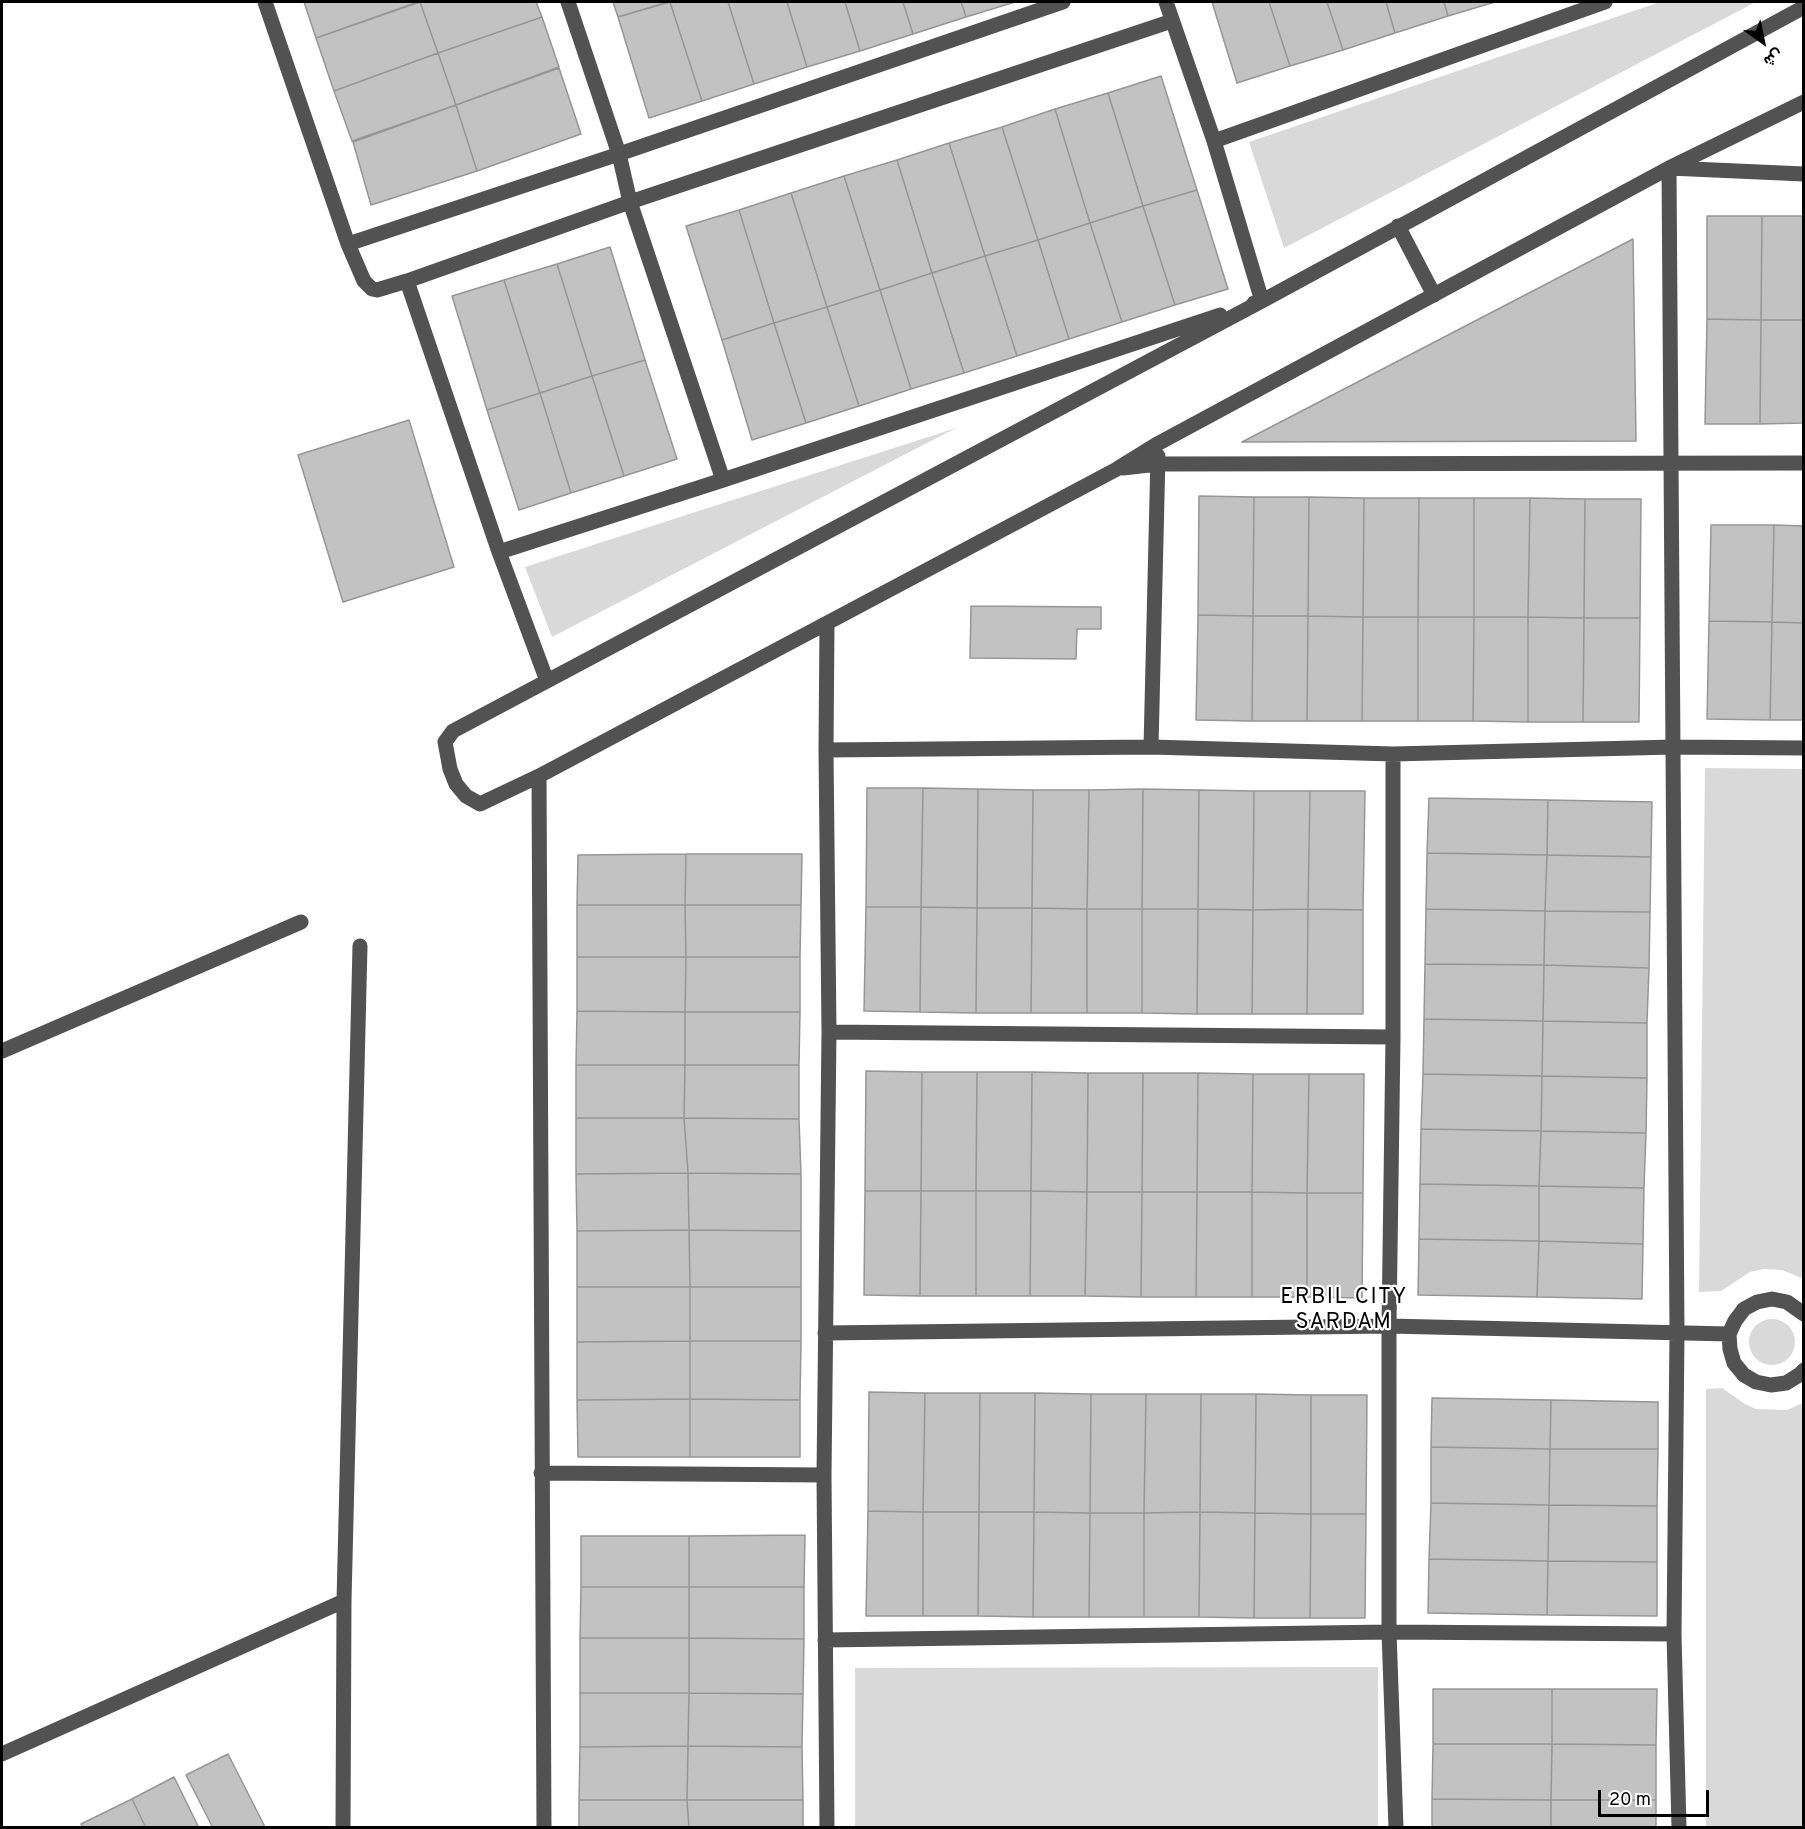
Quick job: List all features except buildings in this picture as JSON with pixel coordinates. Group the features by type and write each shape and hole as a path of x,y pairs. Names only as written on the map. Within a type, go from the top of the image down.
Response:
{"street":[{"path":"265,2 348,244 364,281 372,289 383,289 407,281 630,202 1172,21"},
{"path":"568,2 619,154 630,202 723,480"},
{"path":"348,244 1063,2"},
{"path":"1166,2 1214,141 1262,301"},
{"path":"1214,141 1605,2"},
{"path":"1803,7 1262,301 453,731 445,742 450,769 456,784 466,796 480,804 539,776 1117,469 1159,443 1669,168 1803,102"},
{"path":"1669,168 1803,174"},
{"path":"1669,168 1673,464 1677,1333 1674,1634 1679,1827"},
{"path":"1398,226 1434,296"},
{"path":"407,281 499,552 548,681"},
{"path":"499,552 1262,301"},
{"path":"1151,747 1159,443"},
{"path":"1117,469 1158,465 1803,463"},
{"path":"827,622 829,1032 824,1475 827,1827"},
{"path":"826,750 1151,747 1393,754 1674,747 1803,748"},
{"path":"1393,754 1389,1632 1396,1827"},
{"path":"539,776 544,1827"},
{"path":"2,1051 301,922"},
{"path":"343,1827 344,1601 360,946"},
{"path":"829,1032 1393,1037"},
{"path":"1803,1314 1787,1302 1772,1299 1757,1302 1744,1309 1729,1334 1734,1363 1744,1375 1756,1382 1771,1385 1786,1383 1803,1370"},
{"path":"825,1333 1389,1326 1729,1334"},
{"path":"541,1473 824,1475"},
{"path":"2,1754 344,1601"},
{"path":"825,1640 1389,1632 1674,1634"}],"shaded area":[{"path":"1660,2 1756,2 1284,248 1249,142"},
{"path":"956,428 552,637 525,567"},
{"path":"1705,768 1803,769 1804,1279 1782,1270 1764,1269 1750,1272 1721,1291 1699,1292"},
{"path":"1772,1319 1788,1326 1795,1342 1788,1358 1772,1365 1756,1358 1749,1342 1756,1326"},
{"path":"1722,1388 1756,1409 1787,1410 1803,1403 1803,1827 1706,1827 1706,1389"},
{"path":"1378,1667 1378,1827 855,1827 855,1668"}],"district":[{"name":"ERBIL CITY SARDAM","path":"1344,1312"}]}
